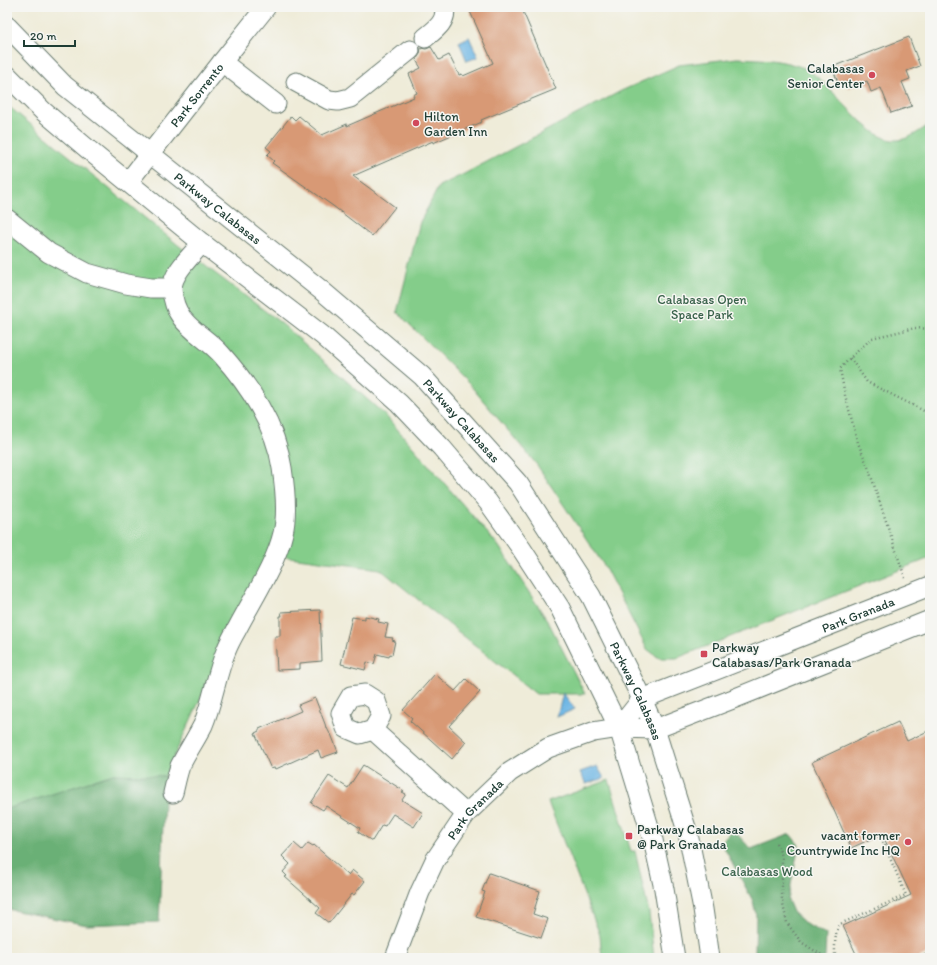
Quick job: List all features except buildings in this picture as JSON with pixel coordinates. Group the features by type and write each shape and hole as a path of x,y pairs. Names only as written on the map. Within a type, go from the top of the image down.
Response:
{"street":[{"path":"426,38 439,27 444,18 444,7"},
{"name":"Park Sorrento","path":"128,182 222,62 260,9"},
{"name":"Parkway Calabasas","path":"7,26 65,86 321,290 422,376 518,483 591,596 642,699 654,728 688,834 703,909 710,958"},
{"path":"296,82 329,100 338,101 350,98 410,50"},
{"path":"222,62 276,104"},
{"path":"7,75 43,111 202,243 322,335 399,403 442,448 488,502 521,548 560,608 619,728 653,840 664,889 675,958"},
{"path":"7,219 49,253 87,273 126,284 151,288 172,288"},
{"path":"173,793 180,767 202,726 226,650 275,557 283,532 285,506 282,467 274,437 260,408 240,378 220,353 188,327 176,309 172,288 175,278 181,268 202,243"},
{"name":"Park Granada","path":"642,699 930,586"},
{"name":"Park Granada","path":"395,958 420,892 435,860 466,814 510,772 548,748 593,732 619,728 654,728 734,698 930,620"},
{"path":"619,728 642,699"},
{"path":"373,730 466,814"}],"path":[{"path":"910,594 868,468 858,443 845,395 840,369 872,338 914,328 930,329"},
{"path":"850,358 867,382 930,414"},
{"path":"835,958 835,944 838,927 840,924 853,920 906,895 880,835"},
{"path":"776,843 782,856 782,900 787,924 801,942 826,958"}],"green space":[{"name":"Calabasas Open Space Park","path":"737,58 773,60 805,68 816,76 863,123 875,133 887,139 898,140 907,138 930,124 930,558 677,658 659,658 647,649 605,567 537,465 470,385 397,312 420,222 439,186 621,91 679,65"},
{"path":"7,105 183,249 281,323 385,415 498,545 549,623 585,694 536,694 380,569 267,554 165,776 113,774 7,809"},
{"path":"113,774 165,776 159,922 87,925 7,909 7,809"},
{"path":"609,780 631,851 635,851 649,913 654,958 602,958 600,935 548,802"},
{"name":"Calabasas Wood","path":"733,830 751,849 790,834 799,845 788,900 793,912 807,925 826,934 825,958 752,958 755,951 756,915 753,901 721,842"}],"water":[{"path":"469,37 478,57 467,61 459,42"},
{"path":"563,693 575,709 557,717"},
{"path":"597,766 604,778 586,784 580,772"}],"place":[{"name":"Calabasas Senior Center","path":"872,75"},
{"name":"Hilton Garden Inn","path":"416,123"},
{"name":"Parkway Calabasas/Park Granada","path":"704,654"},
{"name":"Parkway Calabasas @ Park Granada","path":"629,836"},
{"name":"vacant former Countrywide Inc HQ","path":"908,842"}]}
